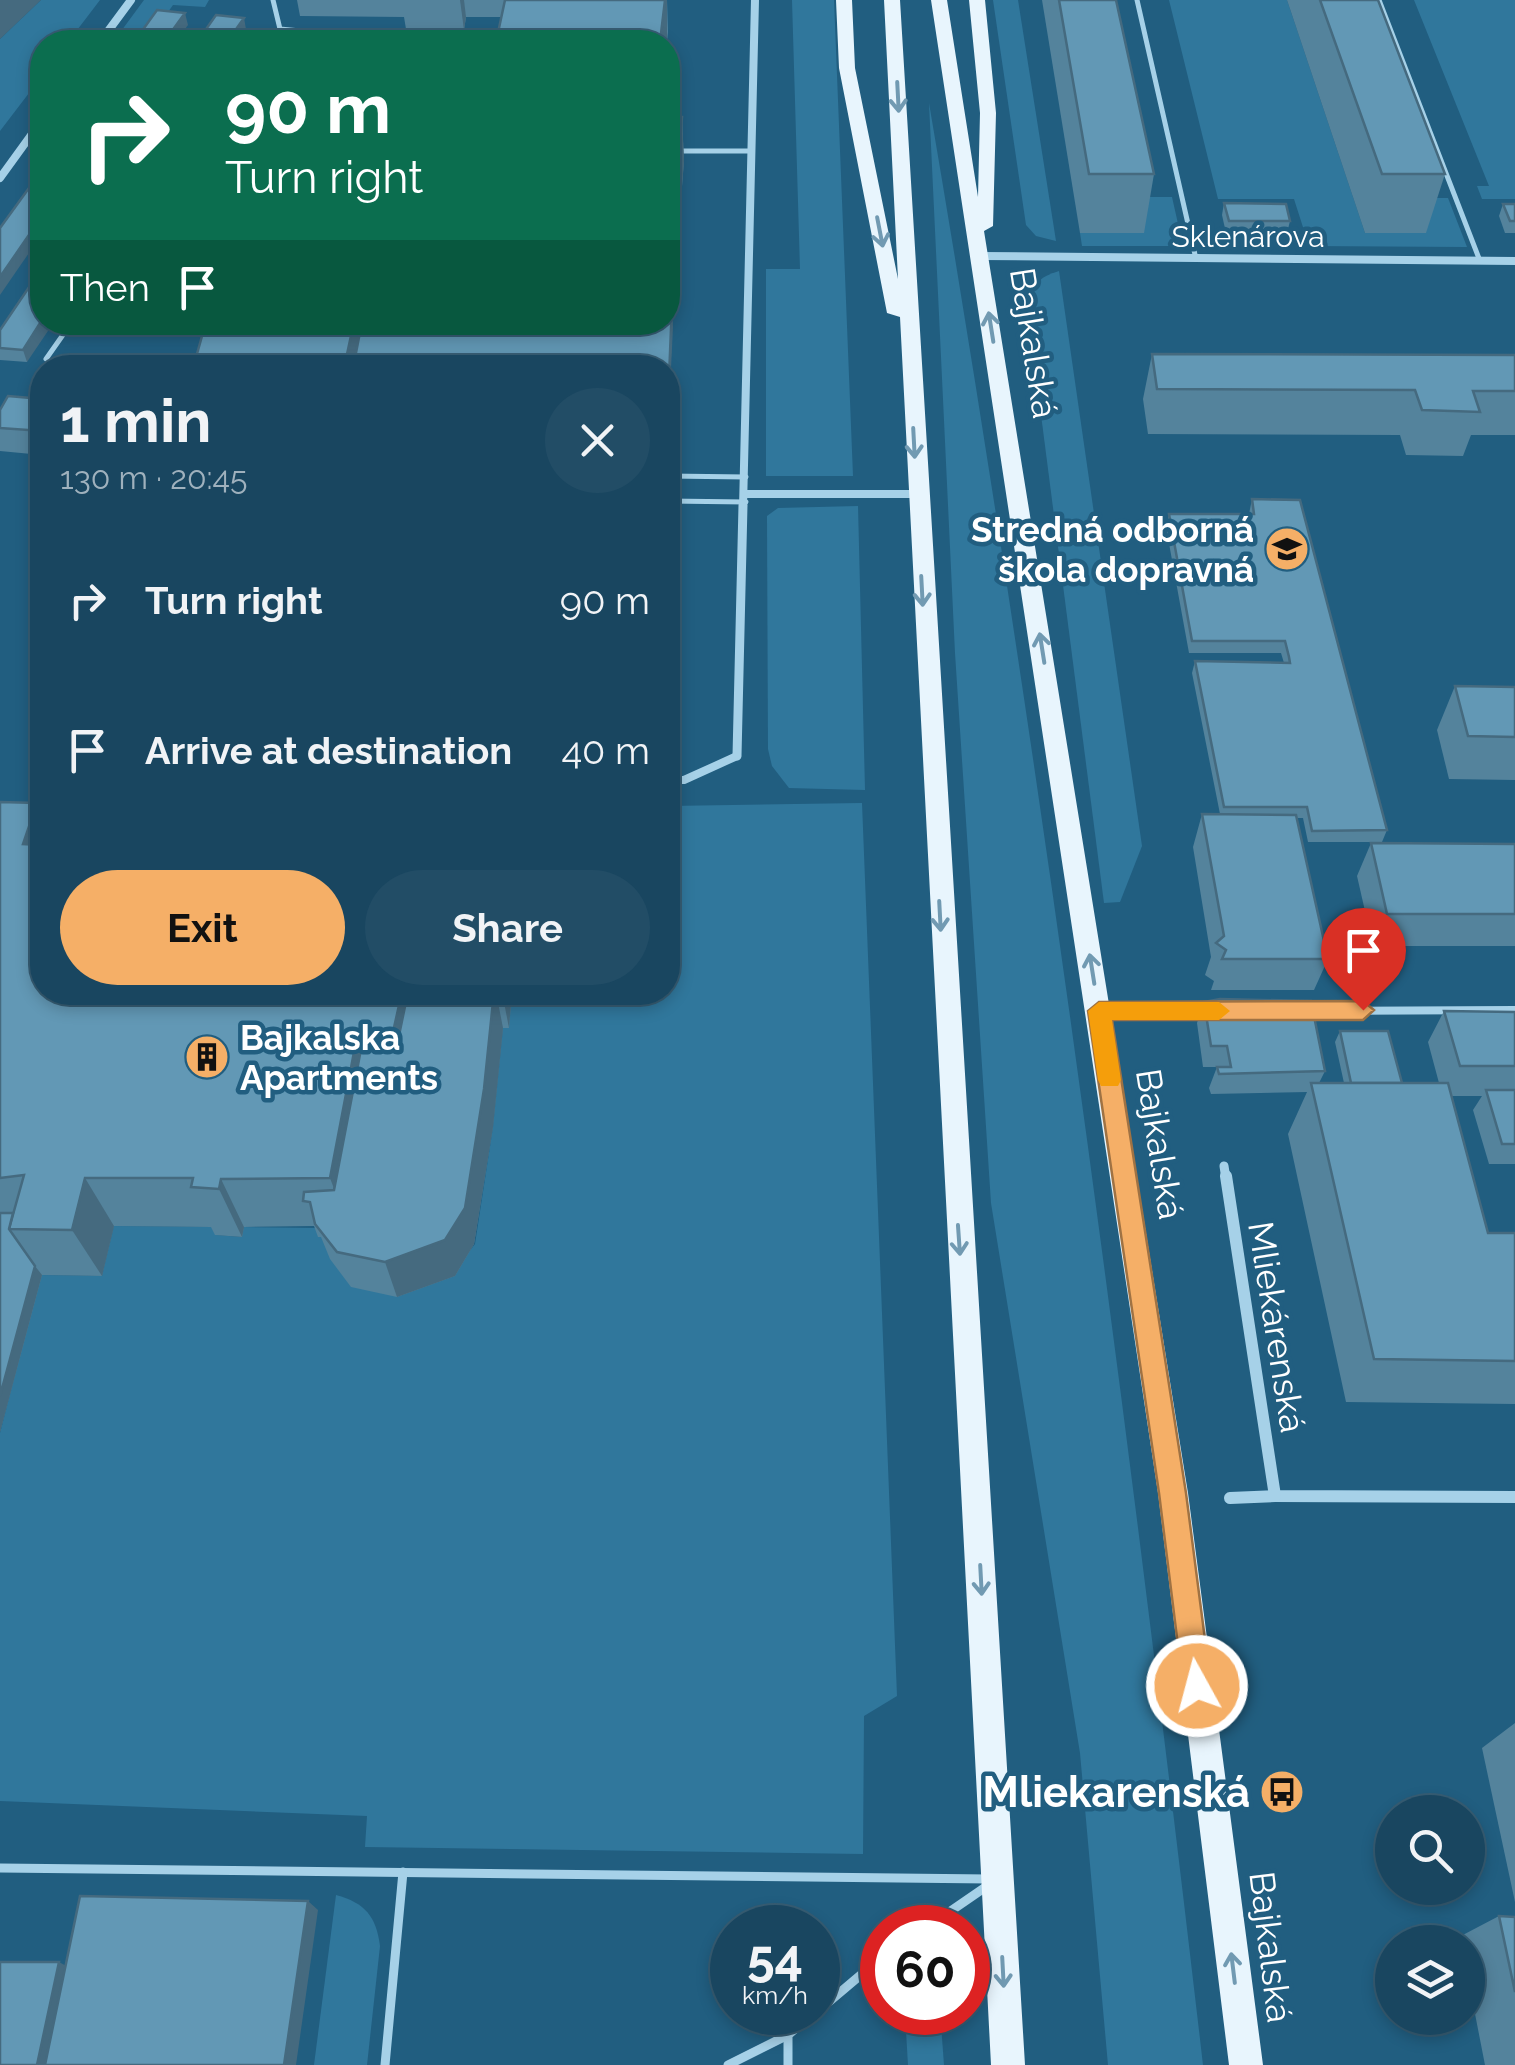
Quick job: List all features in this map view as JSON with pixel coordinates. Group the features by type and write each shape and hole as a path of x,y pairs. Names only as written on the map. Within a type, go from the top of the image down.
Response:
{"main road":[{"path":"844,0 847,68 912,391"},
{"path":"892,0 1008,2065"},
{"name":"Bajkalská","path":"939,0 949,86 980,256 1172,1493 1246,2065"},
{"path":"977,0 989,80 991,165 980,256"}],"street":[{"path":"109,30 131,0"},
{"path":"737,756 755,0"},
{"path":"0,178 30,137"},
{"name":"Sklenárova","path":"980,256 1515,261"},
{"path":"746,498 917,494"},
{"name":"Mliekárenská","path":"1224,1166 1275,1496"},
{"path":"1230,1498 1515,1497"}],"lane":[{"path":"273,0 280,29 289,30"},
{"path":"1137,0 1196,259"},
{"path":"1379,0 1480,261"},
{"path":"680,150 752,151"},
{"path":"680,476 746,477"},
{"path":"680,501 746,498"},
{"path":"680,780 737,756"},
{"path":"1287,1011 1515,1010"},
{"path":"1099,1011 1230,1011"},
{"path":"0,1868 998,1879"},
{"path":"385,2065 402,1872"},
{"path":"960,1905 998,1879"},
{"path":"840,1992 860,1975"},
{"path":"728,2065 788,2035 788,2065"}],"shaded area":[{"path":"41,0 100,0 77,30 30,30 30,92 0,131 0,39"},
{"path":"144,0 209,0 205,7 173,5 155,30 122,30"},
{"path":"792,0 834,0 853,476 766,476 766,269 800,269"},
{"path":"993,0 1018,0 1056,241 1036,236 1026,225"},
{"path":"1169,0 1287,0 1365,233 1420,198 1448,198 1467,247 1309,246 1294,199 1218,199"},
{"path":"1414,0 1515,0 1515,199 1482,199 1477,186 1489,186"},
{"path":"929,103 1008,592 1079,1082 1144,1573 1203,2065 1108,2065 1080,1753 991,1203 955,653"},
{"path":"1142,197 1172,197 1183,246 1082,246 1080,233 1143,233"},
{"path":"1059,271 1142,846 1120,902 1104,903 1027,306 1037,283"},
{"path":"858,506 865,790 789,788 772,766 768,749 767,516 778,508"},
{"path":"862,803 897,1696 864,1716 863,1854 365,1847 367,1816 0,1801 0,1433 41,1275 102,1276 114,1226 217,1227 216,1235 241,1237 244,1227 318,1228 461,1262 475,1244 503,1028 509,1028 508,1005 680,1005 680,806"},
{"path":"336,1895 367,1912 380,1946 367,2065 314,2065"},
{"path":"906,2035 942,2035 944,2065 908,2065"}],"building":[{"path":"505,0 665,0 661,30 499,30"},
{"path":"1059,0 1116,0 1154,174 1089,174"},
{"path":"1320,0 1378,0 1445,174 1382,174"},
{"path":"157,10 185,13 173,30 143,30"},
{"path":"216,15 244,18 236,30 205,30"},
{"path":"30,187 30,233 0,277 0,228"},
{"path":"1224,203 1286,204 1290,221 1229,221"},
{"path":"1503,204 1515,204 1515,221 1510,221"},
{"path":"30,286 32,335 23,350 0,348 0,330"},
{"path":"202,335 351,335 347,355 197,355"},
{"path":"359,335 671,335 670,355 356,355"},
{"path":"1152,354 1515,355 1515,391 1473,391 1480,412 1422,410 1415,390 1157,389"},
{"path":"8,396 30,398 30,430 0,428 0,410"},
{"path":"1252,499 1300,500 1387,830 1312,831 1307,807 1224,807 1195,661 1290,663 1289,657 1285,641 1192,641 1169,514 1254,514"},
{"path":"1455,686 1515,687 1515,737 1468,736"},
{"name":"Bajkalska Apartments","path":"0,802 30,803 30,824 23,844 30,844 30,1005 399,1005 393,1032 358,1031 330,1178 221,1179 219,1189 191,1187 193,1178 85,1178 72,1230 9,1229 24,1175 0,1178"},
{"path":"1202,814 1296,815 1328,959 1222,959 1226,950 1216,943 1224,936"},
{"path":"1371,843 1515,844 1515,914 1387,914"},
{"path":"1311,1001 1325,1071 1219,1074 1217,1067 1231,1067 1227,1046 1211,1046 1204,1002"},
{"path":"405,1005 493,1005 465,1208 445,1240 385,1262 337,1252 315,1224 310,1202 303,1201 304,1192 334,1190 362,1044 397,1045"},
{"path":"1444,1011 1515,1012 1515,1066 1460,1066"},
{"path":"1340,1031 1388,1031 1402,1083 1351,1083"},
{"path":"1311,1083 1448,1083 1488,1233 1515,1233 1515,1361 1374,1359"},
{"path":"1486,1090 1515,1090 1515,1144 1502,1144"},
{"path":"0,1213 13,1213 9,1229 35,1266 0,1396"},
{"path":"80,1896 308,1901 284,2065 45,2065"},
{"path":"1499,1916 1515,1917 1515,1992"},
{"path":"0,1962 59,1962 37,2065 0,2065"}],"slow traffic":[{"path":"1109,1080 1099,1011 1219,1011"}],"place":[{"name":"Stredná odborná škola dopravná","path":"1287,549"},
{"name":"Bajkalska Apartments","path":"207,1057"},
{"name":"Mliekarenská","path":"1282,1792"}],"route":[{"path":"1197,1686 1099,1011 1363,1010"}]}
